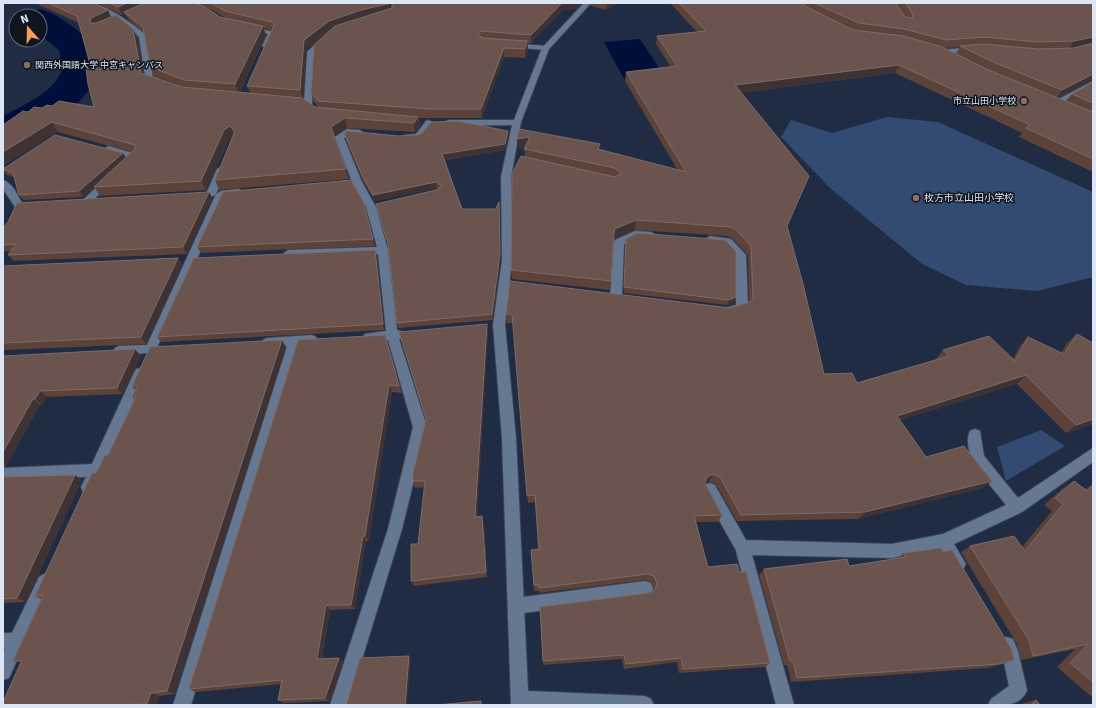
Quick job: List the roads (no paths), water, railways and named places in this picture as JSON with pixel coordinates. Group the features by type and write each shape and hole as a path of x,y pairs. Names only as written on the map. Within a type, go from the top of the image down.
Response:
{"street":[{"path":"87,3 124,18 142,36 149,78 168,85"},
{"path":"586,3 546,48 517,122 513,160 506,177 507,260 498,325 509,438 520,702 645,705"},
{"path":"110,24 124,18"},
{"path":"241,26 272,33 263,54"},
{"path":"307,106 311,52 329,37"},
{"path":"500,44 546,48"},
{"path":"953,58 937,51 979,49"},
{"path":"1068,108 1052,102 1093,83"},
{"path":"399,137 419,136 425,123 517,122"},
{"path":"339,705 395,529 420,427 392,335 382,250 374,206 353,182 339,137 347,132 370,134"},
{"path":"100,147 136,157 125,166"},
{"path":"82,498 192,258 212,194 226,160"},
{"path":"102,200 83,201 114,176"},
{"path":"3,183 12,193 19,207"},
{"path":"212,194 252,191"},
{"path":"601,295 620,297 619,242 635,234 658,235"},
{"path":"697,238 727,241 741,255 742,308 727,311 719,310"},
{"path":"279,254 382,250"},
{"path":"176,259 208,258"},
{"path":"504,283 519,285"},
{"path":"483,326 498,325"},
{"path":"355,338 415,333"},
{"path":"257,343 325,339"},
{"path":"182,705 295,341"},
{"path":"104,351 166,348"},
{"path":"975,435 978,458 1017,507"},
{"path":"742,547 892,551 944,541 1017,507 1093,454"},
{"path":"3,474 96,470"},
{"path":"710,490 742,547 785,705"},
{"path":"944,541 967,580"},
{"path":"3,672 10,641 50,570"},
{"path":"516,606 644,589"},
{"path":"997,705 1018,690 1010,651 999,632"}],"waterway":[{"path":"3,133 49,107 70,90 77,80 80,67 76,46 48,25"}],"place":[{"name":"関西外国語大学 中宮キャンパス","path":"27,65"},
{"name":"市立山田小学校","path":"1024,101"},
{"name":"枚方市立山田小学校","path":"916,198"}]}
